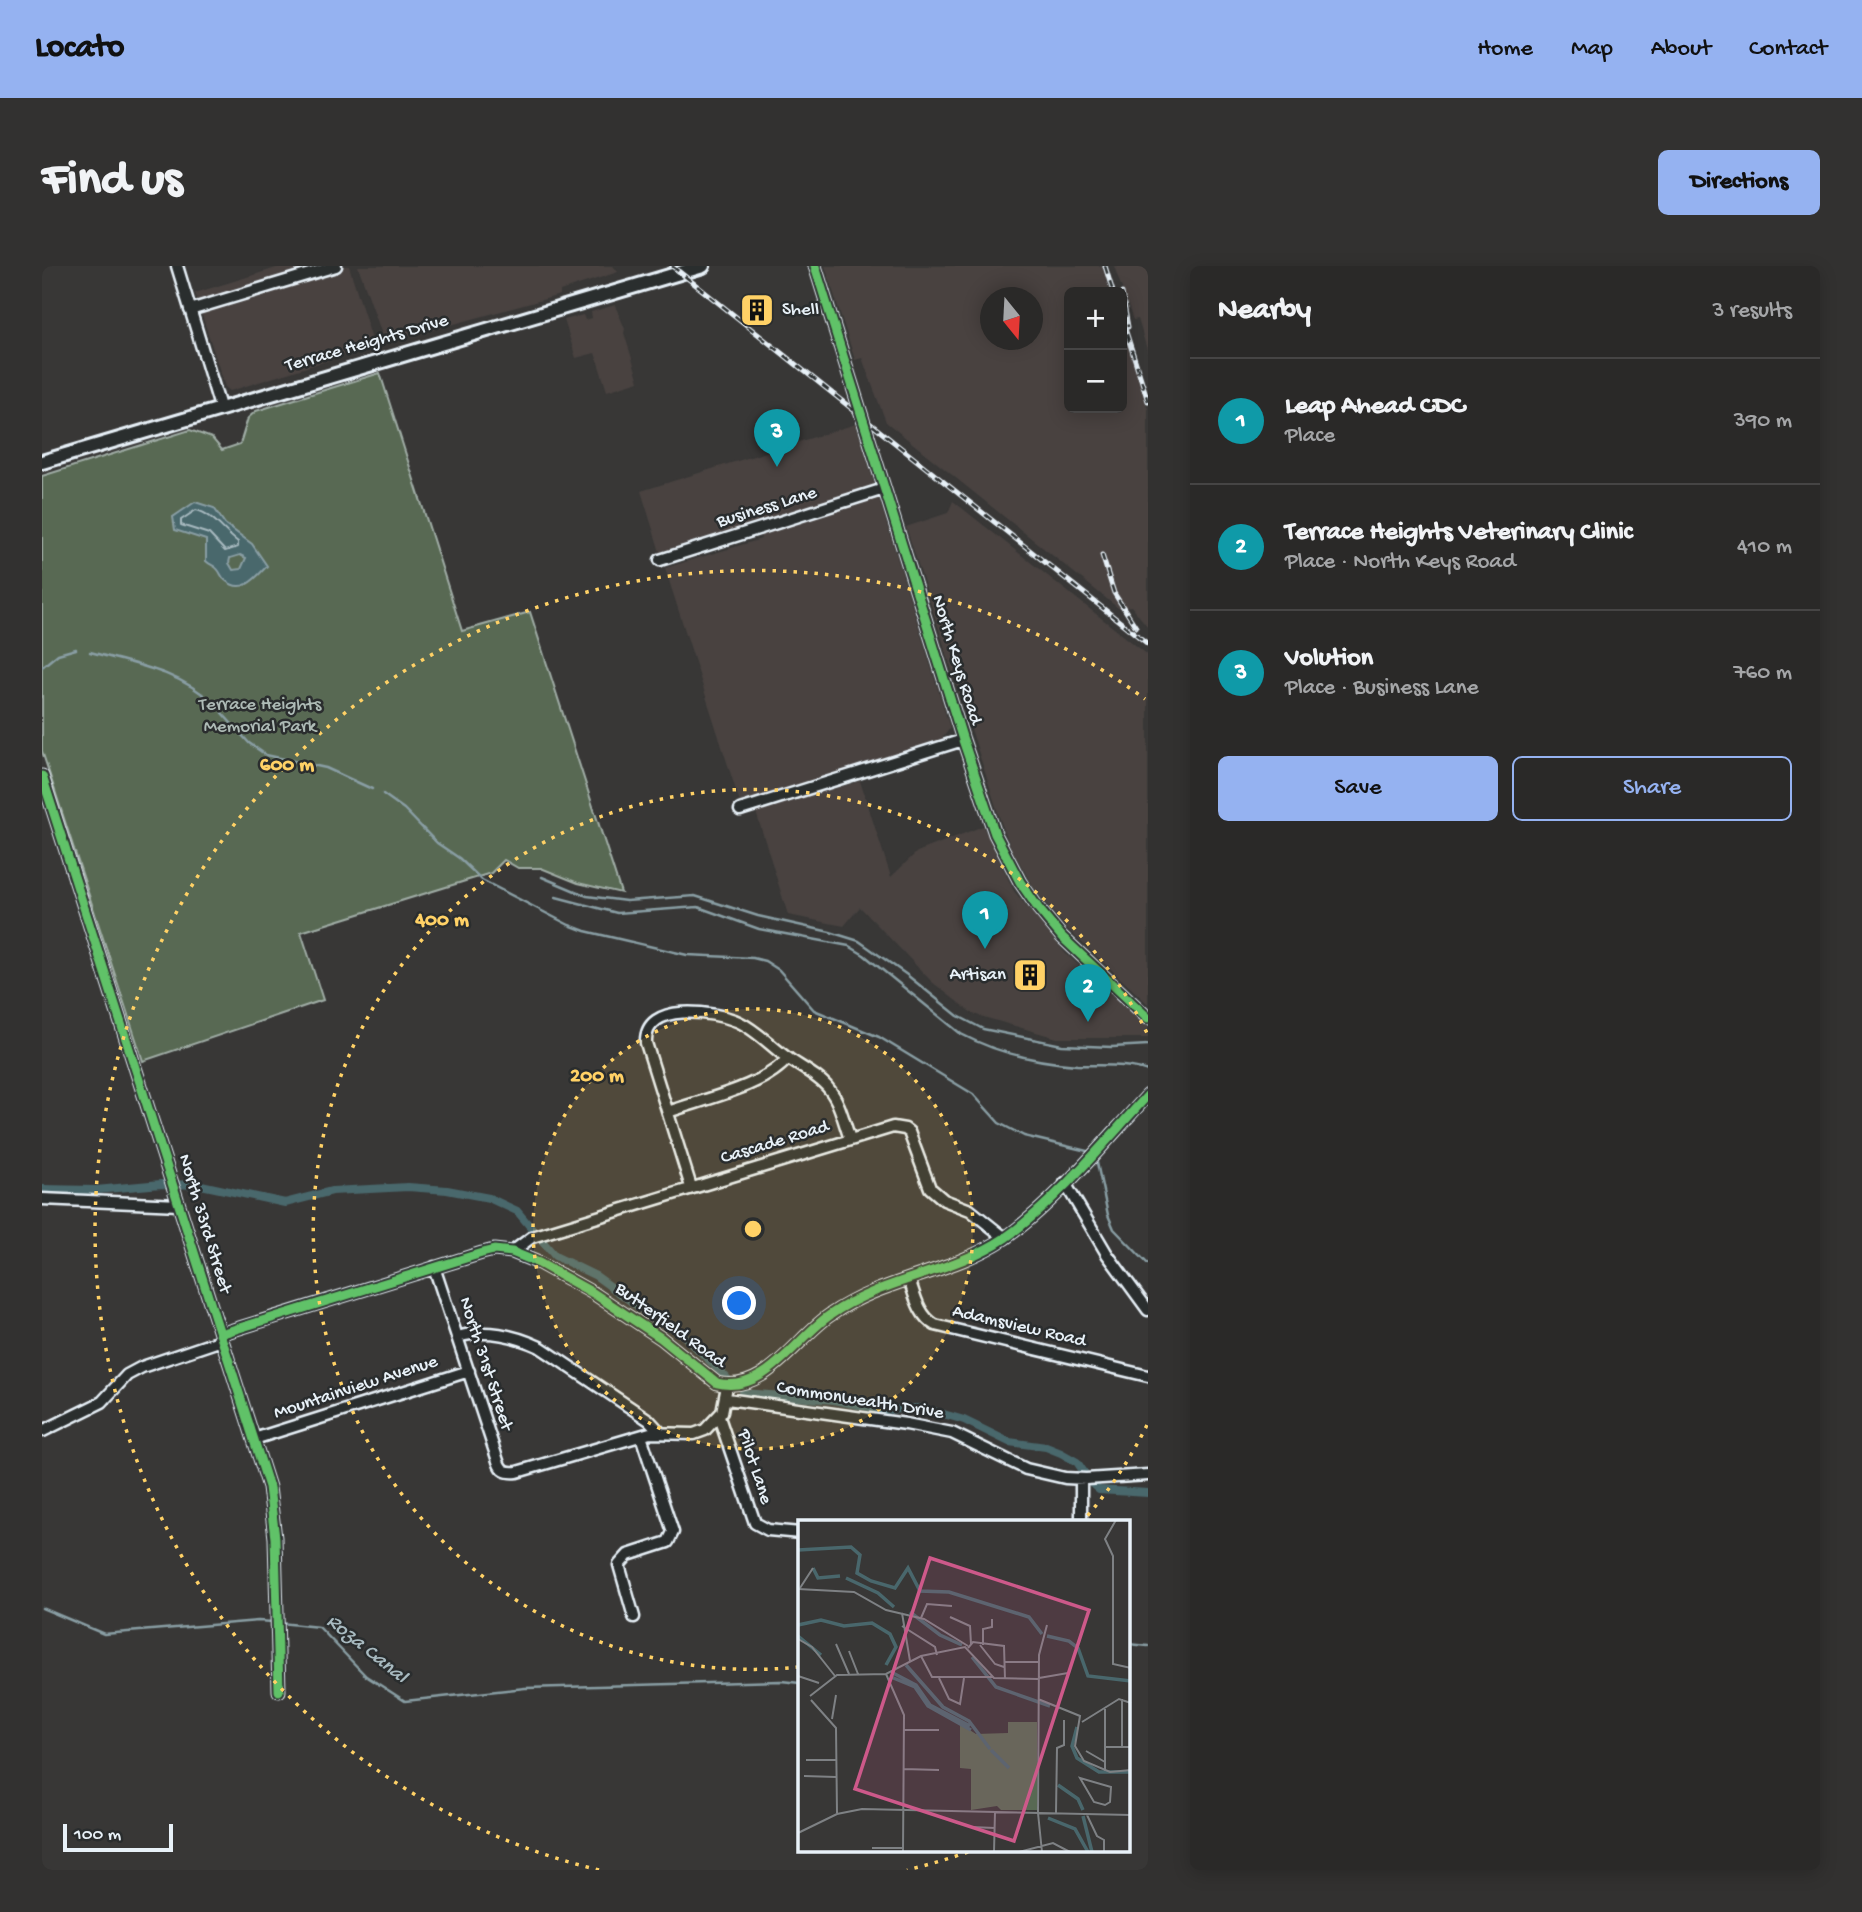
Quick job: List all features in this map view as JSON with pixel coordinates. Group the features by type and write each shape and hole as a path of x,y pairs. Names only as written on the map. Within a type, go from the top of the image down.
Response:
{"main road":[{"name":"Terrace Heights Drive","path":"42,462 220,407 703,266"}],"street":[{"path":"177,266 220,407"},
{"path":"190,310 336,266"},
{"name":"North Keys Road","path":"815,266 963,740 995,834 1020,882 1062,937 1148,1018"},
{"name":"Business Lane","path":"660,560 884,489"},
{"path":"740,810 963,740"},
{"name":"North 33rd Street","path":"42,776 272,1499 279,1691"},
{"path":"691,1187 646,1043 648,1029 662,1016 676,1013 713,1014 743,1024 829,1089 850,1139"},
{"path":"668,1112 761,1080 779,1069 788,1058"},
{"name":"Butterfield Road","path":"43,1431 103,1402 127,1375 142,1367 221,1337 494,1250 512,1252 539,1263 593,1293 661,1338 709,1379 727,1386 746,1384 764,1374 806,1334 847,1304 971,1256 1005,1238 1065,1183 1148,1095"},
{"name":"Cascade Road","path":"512,1252 532,1237 888,1127 905,1129 912,1139 930,1188 944,1200 970,1210 1005,1238"},
{"path":"1065,1183 1107,1254 1148,1310"},
{"path":"42,1199 179,1205"},
{"name":"North 31st Street","path":"434,1267 498,1461 504,1471 517,1472 641,1436"},
{"name":"Adamsview Road","path":"909,1279 921,1311 935,1325 1148,1376"},
{"name":"Mountainview Avenue","path":"458,1337 491,1333 523,1339 540,1346 649,1420 660,1432"},
{"name":"Mountainview Avenue","path":"254,1439 469,1371"},
{"path":"634,1617 619,1564 628,1555 668,1542 673,1532 641,1436 660,1432 694,1434 705,1430 719,1417 727,1399 727,1386"},
{"name":"Commonwealth Drive","path":"727,1399 906,1424 951,1433 1026,1469 1087,1479 1148,1475"},
{"name":"Pilot Lane","path":"719,1417 755,1523 768,1530 798,1533"},
{"path":"1081,1520 1087,1479"}],"shaded area":[{"path":"283,266 349,266 374,346 230,391 225,387 195,293"},
{"path":"358,266 613,266 618,272 560,291 560,295 385,343"},
{"path":"825,266 1102,266 1108,287 1064,287 1064,413 1127,413 1127,343 1148,409 1148,627 1131,606 1118,608 886,422 862,358 855,360"},
{"path":"1114,266 1148,266 1148,353 1138,319 1133,320 1127,303 1127,287 1121,287"},
{"path":"615,305 625,329 639,381 607,391 595,353 576,358 564,320 583,315 585,320 592,318 591,312"},
{"path":"856,424 950,728 942,739 740,803 665,568 761,539 756,522 660,552 641,491"},
{"path":"953,501 1148,655 1148,1004 1066,928 1035,890 1011,848 906,527 948,513"},
{"path":"860,781 891,877 917,852 983,826 1014,891 1066,954 1148,1027 1148,1038 1057,1038 973,1014 932,982 860,907 844,926 788,915 756,812"}],"green space":[{"name":"Terrace Heights Memorial Park","path":"380,373 462,631 530,612 621,893 578,883 541,868 518,868 504,860 491,873 301,932 323,1000 143,1061 42,751 42,476 190,430 212,438 222,450 240,444 248,418 256,411"}],"water":[{"path":"195,502 214,508 225,524 252,544 267,566 248,584 231,584 217,568 206,561 206,540 175,530 173,517","holes":["240,555 246,558 241,569 233,570 229,563 230,558"]}],"waterway":[{"path":"42,667 58,654 76,649"},
{"path":"90,652 171,676 186,683 213,703"},
{"path":"222,713 249,743 266,755 326,768 372,789"},
{"path":"383,794 404,809 437,843 459,858 482,880 569,925 687,955 765,961 779,970 814,1010 879,1037 973,1094 999,1123 1024,1136 1087,1151"},
{"path":"542,877 587,896 626,901 695,896 758,916 859,941 958,1016 983,1029 1062,1045 1148,1045"},
{"path":"556,897 617,913 698,907 759,929 849,946 864,955 961,1034 975,1041 1017,1056 1047,1062 1122,1066 1148,1071"},
{"path":"1096,1158 1108,1215 1114,1229 1148,1264"},
{"path":"42,1189 96,1190 161,1184 201,1185 285,1203 332,1191 408,1187 447,1190 489,1198 517,1211 555,1256 596,1276 643,1310 669,1324 727,1378"},
{"path":"743,1393 833,1400 884,1410 930,1410 964,1420 1009,1442 1046,1447 1061,1453 1077,1462 1099,1490 1148,1493"},
{"name":"Roza Canal","path":"42,1608 104,1634 273,1622"},
{"name":"Roza Canal","path":"280,1623 319,1627 366,1676 405,1701 525,1688 781,1681 798,1683"},
{"name":"Roza Canal","path":"1130,1644 1148,1646"}],"railway":[{"path":"672,266 1148,644"},
{"path":"1105,266 1111,287"},
{"path":"1127,321 1128,327"},
{"path":"1127,335 1148,401"},
{"path":"1102,555 1114,593 1136,627"}],"cycle path":[{"path":"815,266 963,740 995,834 1020,882 1062,937 1148,1018"},
{"path":"42,776 269,1487 275,1538 279,1691"},
{"path":"220,1334 494,1250 512,1252 539,1263 593,1293 661,1338 717,1383 750,1381 779,1362 817,1325 851,1303 872,1292 962,1260 1005,1238 1043,1207 1148,1095"}],"place":[{"name":"Shell","path":"757,310"},
{"name":"Volution","path":"777,467"},
{"name":"Leap Ahead CDC","path":"985,949"},
{"name":"Artisan","path":"1030,975"},
{"name":"Terrace Heights Veterinary Clinic","path":"1088,1022"}]}
